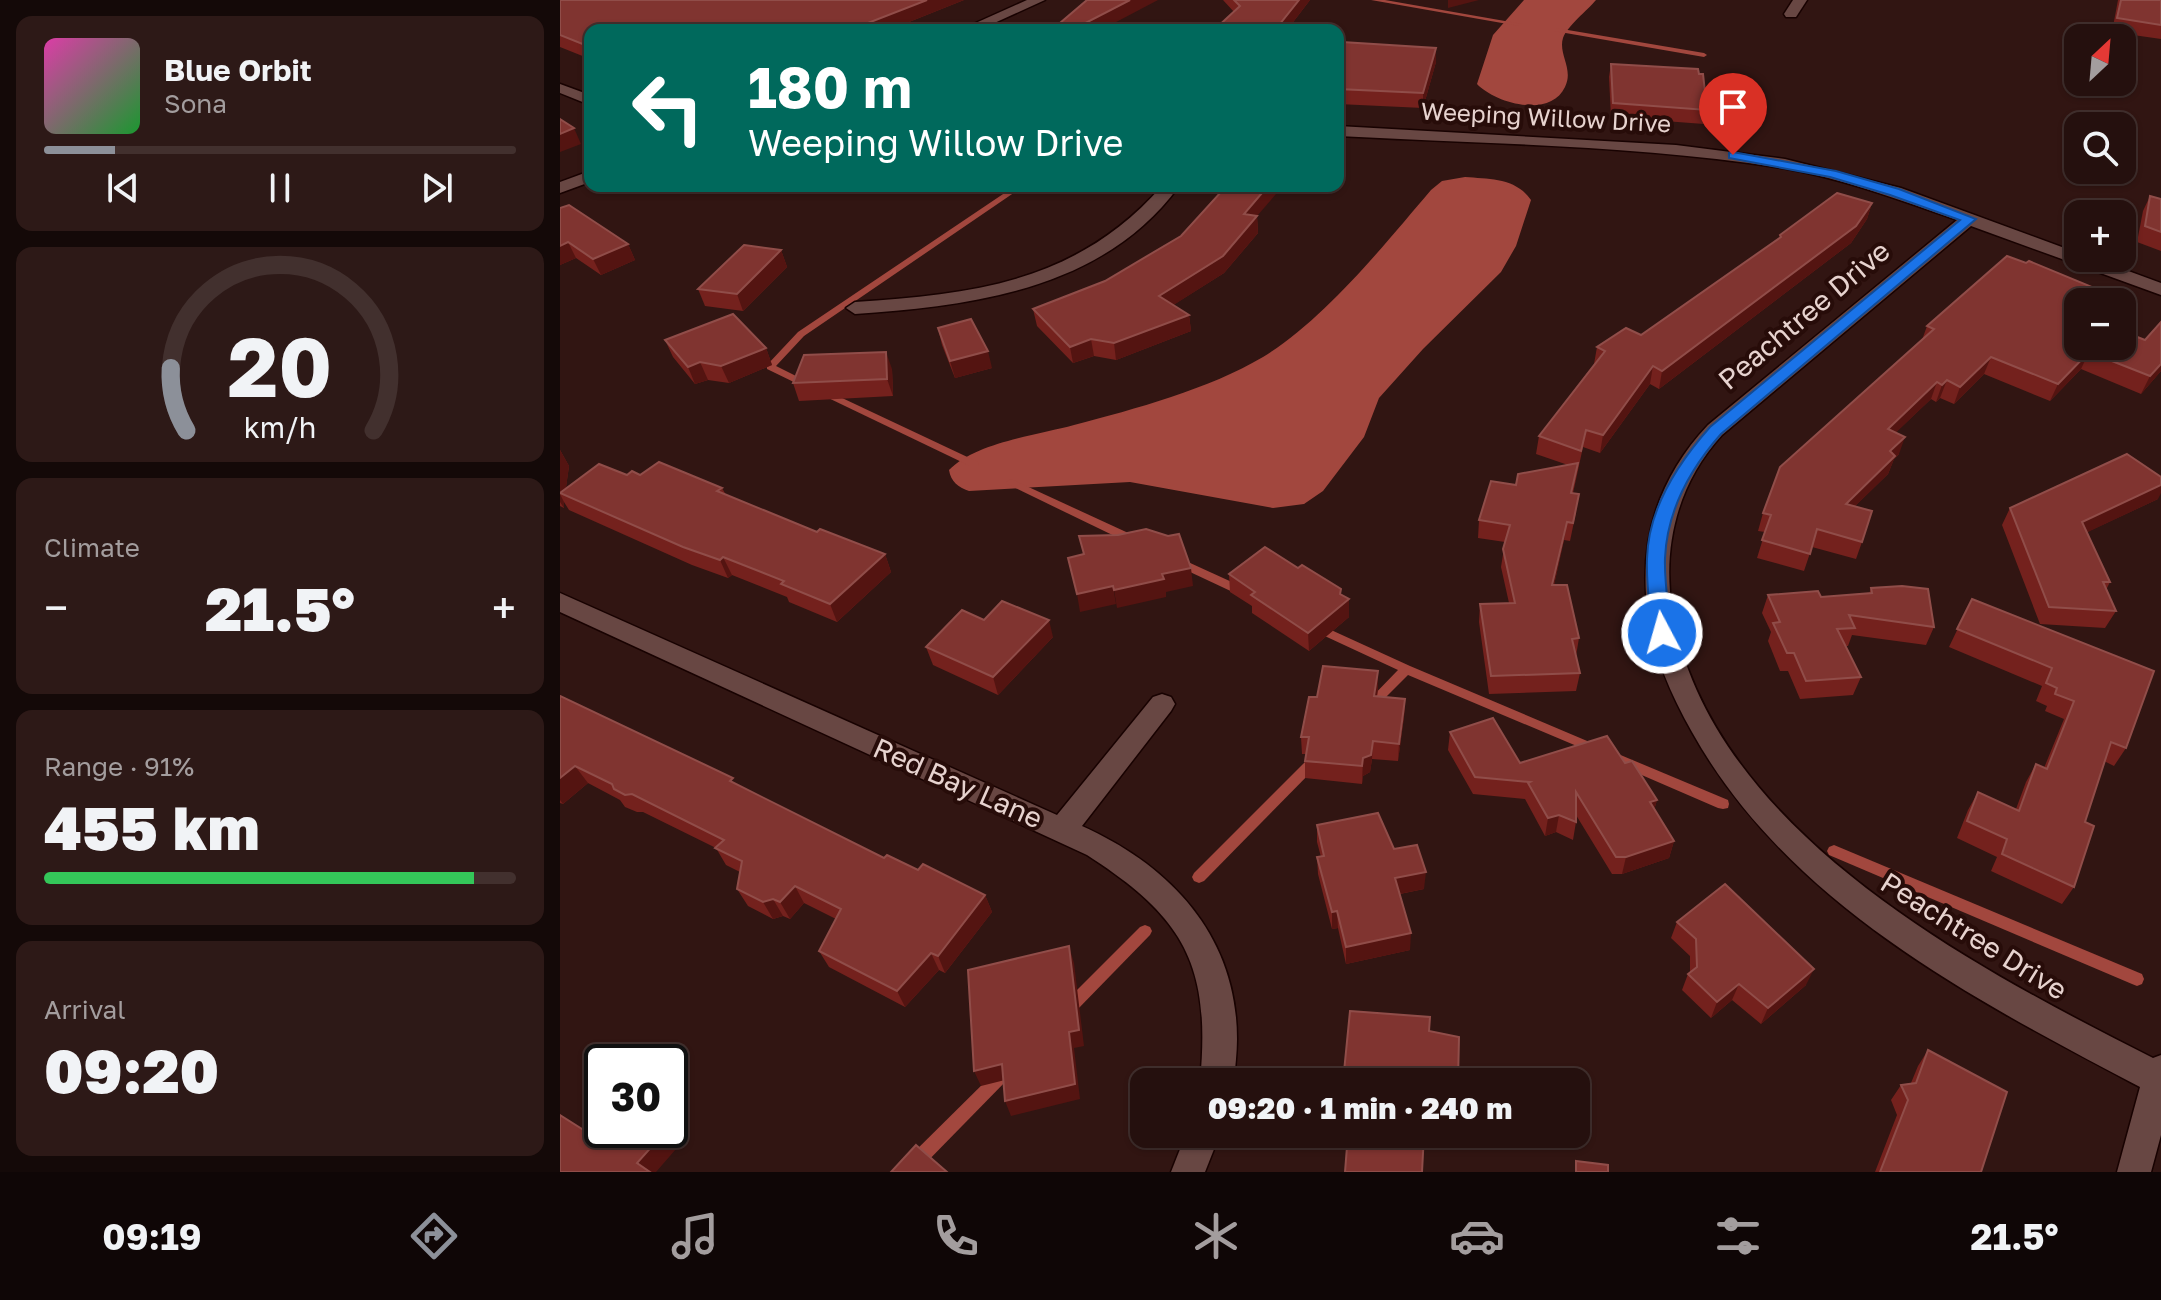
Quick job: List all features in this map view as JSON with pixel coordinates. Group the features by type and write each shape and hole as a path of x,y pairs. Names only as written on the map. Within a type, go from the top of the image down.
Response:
{"street":[{"path":"981,24 1038,0"},
{"path":"1791,14 1800,0"},
{"path":"560,88 584,98"},
{"name":"Weeping Willow Drive","path":"1344,131 1733,155 1832,174 1895,192 2161,289"},
{"path":"560,188 584,178"},
{"path":"855,308 959,300 1056,271 1108,246 1136,226 1167,192"},
{"name":"Peachtree Drive","path":"1969,219 1715,430 1690,460 1664,514 1656,557 1662,633 1688,701 1717,751 1757,804 1808,859 1882,921 1963,974 2160,1077"},
{"name":"Red Bay Lane","path":"560,602 1097,846 1138,872 1169,899 1196,939 1207,966 1222,1033 1218,1068"},
{"path":"1062,830 1162,704"},
{"path":"2134,1172 2160,1077"},
{"path":"1188,1172 1197,1148"}],"shaded area":[{"path":"1524,0 1596,0 1563,38 1562,50 1568,74 1565,87 1558,97 1535,105 1509,102 1477,84 1493,35"},
{"path":"1465,177 1510,184 1518,187 1531,200 1516,246 1501,272 1423,349 1379,398 1364,437 1323,491 1304,504 1273,508 1130,482 969,491 951,478 949,470 961,460 991,446 1171,397 1219,379 1263,357 1309,323 1331,302 1431,190 1442,181"}],"building":[{"path":"560,0 927,0 865,24 584,24 584,45 560,35"},
{"path":"1087,0 1130,0 1084,24 1060,23"},
{"path":"1234,0 1299,0 1280,24 1220,24 1240,6"},
{"path":"2121,0 2161,0 2161,25 2117,18"},
{"path":"1344,42 1436,48 1423,93 1344,89"},
{"path":"1611,64 1698,69 1699,74 1703,74 1707,110 1613,103"},
{"path":"560,119 574,128 560,134"},
{"path":"1221,192 1263,192 1244,214 1257,216 1223,256 1159,296 1189,315 1114,343 1091,339 1070,347 1033,309 1105,281 1181,236"},
{"path":"1837,193 1872,203 1856,226 1662,371 1653,366 1603,435 1586,430 1581,451 1539,436 1605,351 1597,347 1626,328 1641,335 1781,237"},
{"path":"2150,196 2161,199 2161,232 2145,226"},
{"path":"569,205 628,244 593,259 568,242 560,246 560,208"},
{"path":"744,245 781,250 737,294 698,289"},
{"path":"2007,256 2026,263 2029,261 2092,287 2064,288 2064,360 2081,360 2058,384 1991,357 1960,387 1947,380 1942,385 1937,382 1888,429 1905,437 1890,451 1895,456 1846,504 1872,511 1862,542 1817,529 1810,554 1762,540 1771,515 1763,513 1780,467 1934,329 1927,326"},
{"path":"733,314 766,348 721,366 700,362 688,367 665,340"},
{"path":"971,319 988,351 950,361 938,328"},
{"path":"2161,322 2161,364 2150,376 2109,360 2136,360 2136,336 2145,340"},
{"path":"886,352 887,379 793,383 804,355"},
{"path":"2127,454 2161,477 2161,485 2082,522 2110,582 2103,582 2116,611 2049,607 2010,508"},
{"path":"659,462 722,488 717,491 817,532 820,529 885,554 830,604 781,584 784,581 723,557 720,560 683,547 560,493 599,464 627,475 632,471 640,475"},
{"path":"1578,463 1571,493 1579,494 1573,523 1567,522 1552,585 1567,585 1579,638 1572,639 1580,673 1491,676 1480,604 1515,603 1503,549 1510,525 1479,520 1491,481 1516,485 1518,474"},
{"path":"1146,529 1168,536 1179,534 1191,568 1162,574 1164,579 1077,594 1068,558 1084,554 1079,536 1118,535"},
{"path":"1265,547 1298,568 1302,565 1341,589 1340,594 1349,599 1308,633 1251,595 1255,592 1229,574"},
{"path":"1902,586 1928,589 1934,627 1849,615 1855,628 1837,629 1861,677 1806,681 1794,653 1787,653 1773,623 1780,622 1768,595 1818,591 1821,597 1872,593 1871,588"},
{"path":"1972,599 2154,671 2126,748 2111,742 2085,822 2094,826 2074,887 2002,854 2007,839 1967,821 1978,792 2019,811 2036,764 2047,769 2074,701 2055,694 2057,688 2046,683 2052,668 1957,629"},
{"path":"1002,601 1049,620 993,677 926,647 962,610 984,620"},
{"path":"1323,666 1378,671 1374,696 1405,699 1399,744 1373,741 1371,755 1363,758 1362,766 1305,761 1309,737 1301,737 1309,697 1317,697"},
{"path":"560,696 733,778 730,781 884,858 887,855 918,870 923,864 985,895 938,956 931,953 897,991 819,951 841,909 795,886 780,902 773,899 763,902 737,889 742,861 715,848 724,840 632,794 625,795 614,789 612,784 575,766 560,778"},
{"path":"1493,718 1520,763 1607,736 1625,763 1632,761 1657,800 1650,802 1674,841 1626,857 1616,857 1576,792 1576,822 1559,815 1548,818 1530,782 1475,777 1450,732"},
{"path":"1378,813 1394,849 1417,845 1426,872 1395,878 1411,933 1346,947 1337,911 1332,912 1317,857 1324,856 1317,825"},
{"path":"1725,884 1814,969 1768,1008 1739,984 1717,1002 1688,974 1697,967 1696,939 1677,922"},
{"path":"1069,946 1079,1030 1069,1032 1075,1084 1005,1101 1002,1064 974,1071 968,970"},
{"path":"1350,1011 1430,1017 1429,1031 1459,1037 1458,1068 1344,1068"},
{"path":"1928,1050 2007,1092 1981,1172 1880,1172 1908,1100 1901,1085 1916,1083"},
{"path":"560,1115 584,1130 584,1148 650,1148 637,1163 650,1172 560,1172"},
{"path":"916,1145 947,1172 891,1172"},
{"path":"1347,1148 1423,1148 1422,1172 1345,1172"},
{"path":"1576,1161 1608,1165 1608,1172 1576,1172"}],"waterway":[{"path":"1374,0 1519,24"},
{"path":"1556,30 1704,55"},
{"path":"807,385 770,367 801,334 1011,192"},
{"path":"823,392 974,464"},
{"path":"1011,482 1133,540"},
{"path":"1177,561 1241,591"},
{"path":"1318,628 1406,669"},
{"path":"1370,706 1406,669"},
{"path":"1406,669 1595,749"},
{"path":"1611,756 1723,804"},
{"path":"1199,877 1315,760"},
{"path":"1834,851 2137,979"},
{"path":"1070,1007 1145,931"},
{"path":"906,1172 1004,1073"}],"route":[{"path":"1662,633 1656,557 1664,514 1690,460 1715,430 1969,219 1895,192 1832,174 1733,155"}]}
